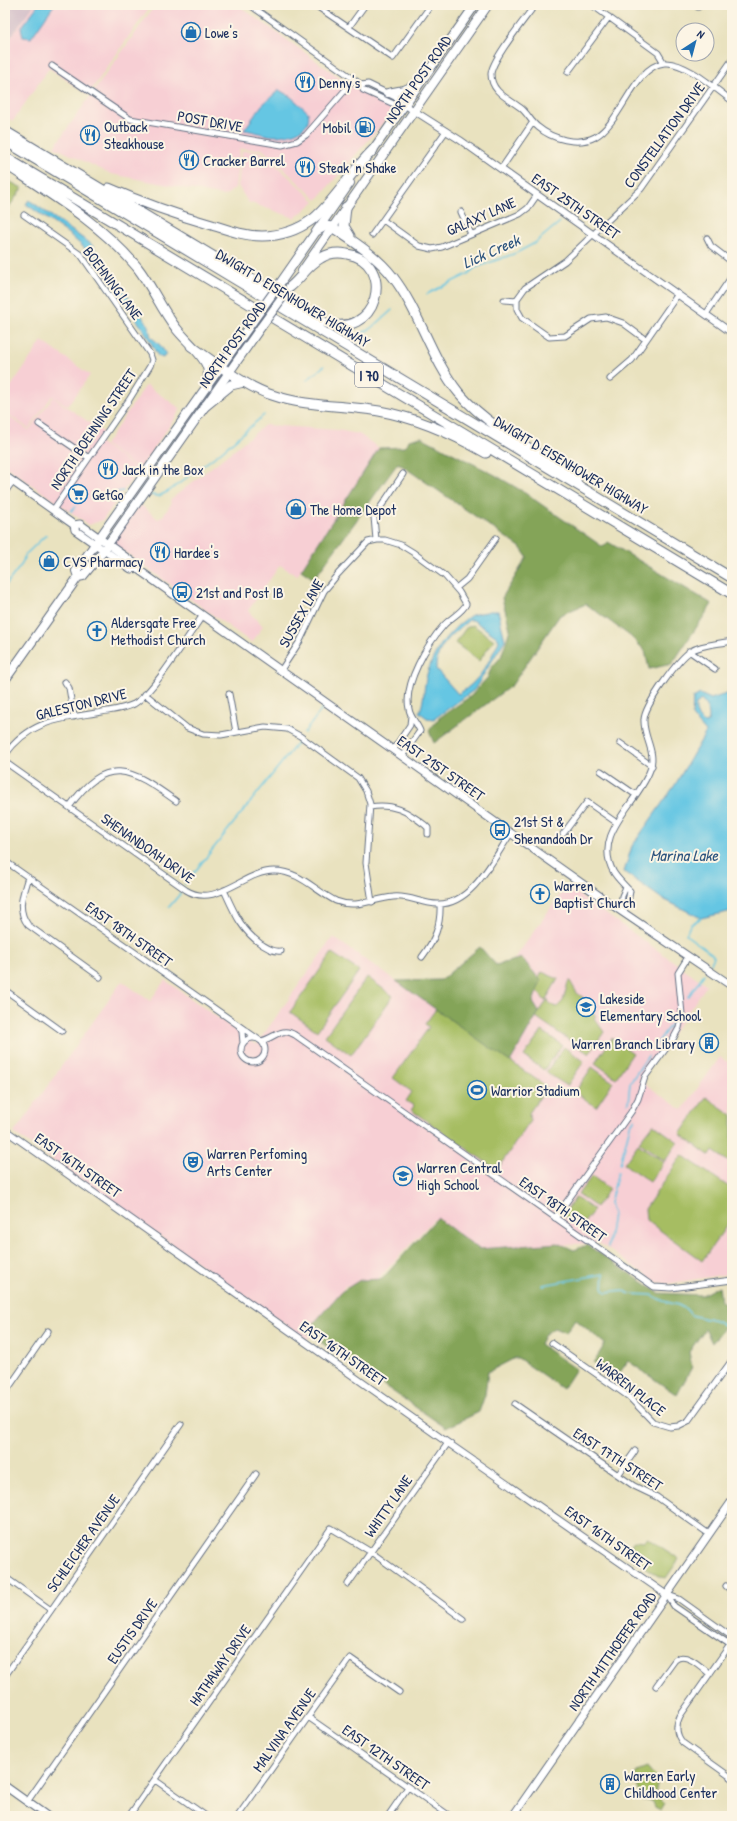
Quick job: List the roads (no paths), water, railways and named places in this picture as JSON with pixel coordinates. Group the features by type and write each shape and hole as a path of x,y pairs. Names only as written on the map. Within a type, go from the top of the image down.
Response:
{"highway":[{"path":"5,131 321,321 337,326 353,324 368,313 373,307 376,295 375,277 366,263 355,256 341,253 328,254 320,258 288,291"},
{"name":"DWIGHT D EISENHOWER HIGHWAY","path":"5,141 732,578"},
{"path":"32,147 106,186 143,202 206,224 242,234 257,236 276,235 288,232 313,219 330,201 361,161 373,150"},
{"name":"DWIGHT D EISENHOWER HIGHWAY","path":"5,157 732,594"},
{"path":"5,164 86,218 110,237 144,277 176,329 192,346 207,366 207,387"},
{"path":"346,207 344,226 346,232 358,245"},
{"path":"318,230 325,226 332,227 376,259 394,278 446,374 460,393 475,409 491,422 682,547"},
{"path":"192,346 244,382 266,393 286,399 386,413 431,426 473,445 637,537"},
{"path":"204,407 231,385 244,382"}],"main road":[{"name":"NORTH POST ROAD","path":"5,680 78,577 83,576 106,547 204,407 253,321 318,230 403,104 475,5"},
{"name":"NORTH POST ROAD","path":"78,577 76,571 123,503 207,387 226,369 261,327 288,291 488,5"},
{"path":"388,93 404,90 420,82"},
{"name":"EAST 21ST STREET","path":"5,476 74,525 80,524 106,547 134,562 136,568 511,833 620,907 688,957 731,983"},
{"path":"123,503 133,508"},
{"name":"NORTH MITTHOEFER ROAD","path":"513,1816 732,1501"},
{"path":"5,1786 47,1816"}],"street":[{"name":"EAST 25TH STREET","path":"250,5 362,85 363,90 396,104 403,104"},
{"path":"315,5 393,58 431,5"},
{"path":"349,27 364,5"},
{"path":"535,5 495,62 491,74 496,89 522,108 533,122 552,135 569,141 585,140 599,134 608,125 646,72 664,63 681,66 732,101"},
{"path":"592,5 658,53 664,63"},
{"path":"568,72 609,17"},
{"name":"CONSTELLATION DRIVE","path":"517,301 519,295 526,286 565,261 645,184 732,60"},
{"name":"POST DRIVE","path":"52,66 130,119 282,145 297,141 306,135 354,80"},
{"name":"EAST 25TH STREET","path":"362,85 368,84 399,99 403,104 446,131 594,234 732,333"},
{"path":"500,169 533,122"},
{"path":"372,235 446,131"},
{"name":"GALAXY LANE","path":"383,220 419,246 428,249 442,247 522,212 537,195"},
{"path":"461,212 471,234"},
{"name":"BOEHNING LANE","path":"24,215 81,255 150,354 152,361"},
{"path":"707,238 711,246 732,262"},
{"path":"706,314 732,276"},
{"path":"610,379 629,363 678,294"},
{"path":"504,300 517,301 517,310 522,318 549,337 565,336 591,319 606,317 623,323 646,340"},
{"name":"NORTH BOEHNING STREET","path":"53,510 129,400 152,361"},
{"path":"39,424 88,458"},
{"path":"402,756 420,731 408,708 408,697 412,680 420,662 439,630 466,605 456,588 437,570 403,546 385,540 376,540 374,517 403,474"},
{"path":"5,492 13,481"},
{"path":"456,588 467,579 496,538"},
{"name":"SUSSEX LANE","path":"281,670 300,642 318,603 328,586 366,544 376,540"},
{"name":"GALESTON DRIVE","path":"5,755 19,738 36,727 55,720 125,708 134,704 145,694 203,614"},
{"path":"620,907 626,904 629,899 630,891 613,872 607,855 609,838 617,823 645,782 652,766 651,749 644,725 644,714 681,660 689,652 698,648 732,641"},
{"path":"689,652 715,669"},
{"path":"65,682 69,688 74,717"},
{"path":"145,694 165,711 193,731 211,735 273,726 296,733 358,778 366,791 370,807 366,863 372,902"},
{"path":"229,694 236,732"},
{"path":"394,750 410,725 411,716"},
{"path":"620,743 652,766"},
{"name":"SHENANDOAH DRIVE","path":"5,762 189,892 209,895 224,890 259,873 278,871 298,876 341,902 356,905 398,897 440,904 455,901 470,891 511,833"},
{"path":"601,771 636,796"},
{"path":"69,807 81,790 92,780 104,774 117,772 140,776 176,801"},
{"path":"563,834 587,802 617,823"},
{"path":"370,807 387,805 400,808 425,825 428,828 428,834"},
{"name":"EAST 18TH STREET","path":"5,861 260,1040"},
{"path":"28,877 20,907 22,916 28,925 100,977"},
{"path":"224,890 237,918 248,933 272,950 281,951"},
{"path":"422,957 437,934 440,920 440,904"},
{"path":"555,1218 631,1112 638,1098 645,1077 676,1034 682,1014 678,973 688,957"},
{"path":"5,990 62,1031"},
{"path":"239,1026 243,1036 241,1053 248,1062 258,1062 264,1058 273,1035"},
{"name":"EAST 18TH STREET","path":"273,1035 285,1031 295,1035 654,1287 671,1288 732,1280"},
{"path":"243,1043 251,1038 260,1040 273,1035"},
{"path":"260,1040 266,1051"},
{"name":"EAST 16TH STREET","path":"5,1130 448,1443 667,1595"},
{"path":"5,1393 48,1331"},
{"name":"WARREN PLACE","path":"552,1343 629,1396 649,1419 658,1425 670,1427 678,1426 688,1421 696,1412 732,1360"},
{"path":"727,1367 732,1371"},
{"name":"EAST 17TH STREET","path":"515,1404 634,1486 657,1498 709,1534"},
{"name":"SCHLEICHER AVENUE","path":"5,1676 181,1424"},
{"name":"WHITTY LANE","path":"348,1584 448,1443"},
{"path":"618,1475 635,1451"},
{"name":"EUSTIS DRIVE","path":"27,1802 256,1474"},
{"name":"HATHAWAY DRIVE","path":"129,1816 330,1528 371,1552"},
{"path":"371,1552 464,1619"},
{"path":"5,1577 52,1610"},
{"path":"726,1586 732,1590"},
{"path":"667,1595 679,1599 732,1637"},
{"path":"667,1595 674,1606 731,1645 680,1716 676,1728 680,1740 732,1778"},
{"path":"656,1686 674,1660 681,1656 687,1658 710,1674"},
{"name":"MALVINA AVENUE","path":"238,1816 350,1658 399,1692"},
{"name":"EAST 12TH STREET","path":"308,1717 450,1816"},
{"path":"154,1780 206,1816"},
{"path":"388,1816 408,1787"}],"water":[{"path":"38,5 54,5 31,38 23,37 21,28"},
{"path":"279,90 291,97 308,112 309,118 304,128 287,135 275,136 244,130 262,105"},
{"path":"29,200 92,245 148,325 151,337 160,345 166,354 163,358 158,356 145,332 90,253 70,235 26,204"},
{"path":"498,611 505,640 474,690 434,719 427,718 419,712 427,675 433,657 449,634 468,617 474,614","holes":["469,620 473,620 497,637 499,641 478,678 458,694 436,669 436,661 438,654 446,642"]},
{"name":"Marina Lake","path":"732,692 732,911 701,918 661,898 624,872 632,846 675,785 706,732 692,716 693,698 700,694 711,699","holes":["701,700 707,707 709,716 708,722 705,723 698,717 696,710 696,704"]}],"waterway":[{"name":"Lick Creek","path":"427,294 468,274 475,268 516,253 535,243 560,222"},
{"name":"Lick Creek","path":"359,335 373,327 392,310"},
{"name":"Lick Creek","path":"307,380 324,366"},
{"name":"Lick Creek","path":"150,495 159,496 169,491 221,452 264,415"},
{"name":"Lick Creek","path":"117,492 123,491"},
{"name":"Lick Creek","path":"71,511 75,507"},
{"name":"Lick Creek","path":"5,586 22,564 25,555 46,535"},
{"path":"304,733 322,709"},
{"path":"185,884 299,741"},
{"path":"169,907 180,894"},
{"path":"701,918 690,925 686,935 711,953 714,957 711,963"},
{"path":"688,997 704,974"},
{"path":"655,1046 676,1017"},
{"path":"628,1103 630,1083 648,1056"},
{"path":"620,1164 630,1126 635,1119"},
{"path":"608,1247 613,1214 610,1203 618,1172"},
{"path":"543,1285 604,1274 603,1290 606,1292 623,1290 630,1294 652,1295 663,1301 686,1309 691,1315 706,1319 709,1318 732,1329"}],"place":[{"name":"Lowe's","path":"191,32"},
{"name":"Denny's","path":"305,82"},
{"name":"Mobil","path":"365,127"},
{"name":"Outback Steakhouse","path":"90,135"},
{"name":"Cracker Barrel","path":"189,160"},
{"name":"Steak 'n Shake","path":"305,167"},
{"name":"Jack in the Box","path":"108,469"},
{"name":"GetGo","path":"78,494"},
{"name":"The Home Depot","path":"296,509"},
{"name":"Hardee's","path":"160,552"},
{"name":"CVS Pharmacy","path":"49,561"},
{"name":"21st and Post IB","path":"182,592"},
{"name":"Aldersgate Free Methodist Church","path":"97,631"},
{"name":"21st St & Shenandoah Dr","path":"500,830"},
{"name":"Warren Baptist Church","path":"540,894"},
{"name":"Lakeside Elementary School","path":"586,1007"},
{"name":"Warren Branch Library","path":"709,1043"},
{"name":"Warrior Stadium","path":"477,1090"},
{"name":"Warren Perfoming Arts Center","path":"193,1162"},
{"name":"Warren Central High School","path":"403,1176"},
{"name":"Warren Early Childhood Center","path":"610,1784"}]}
